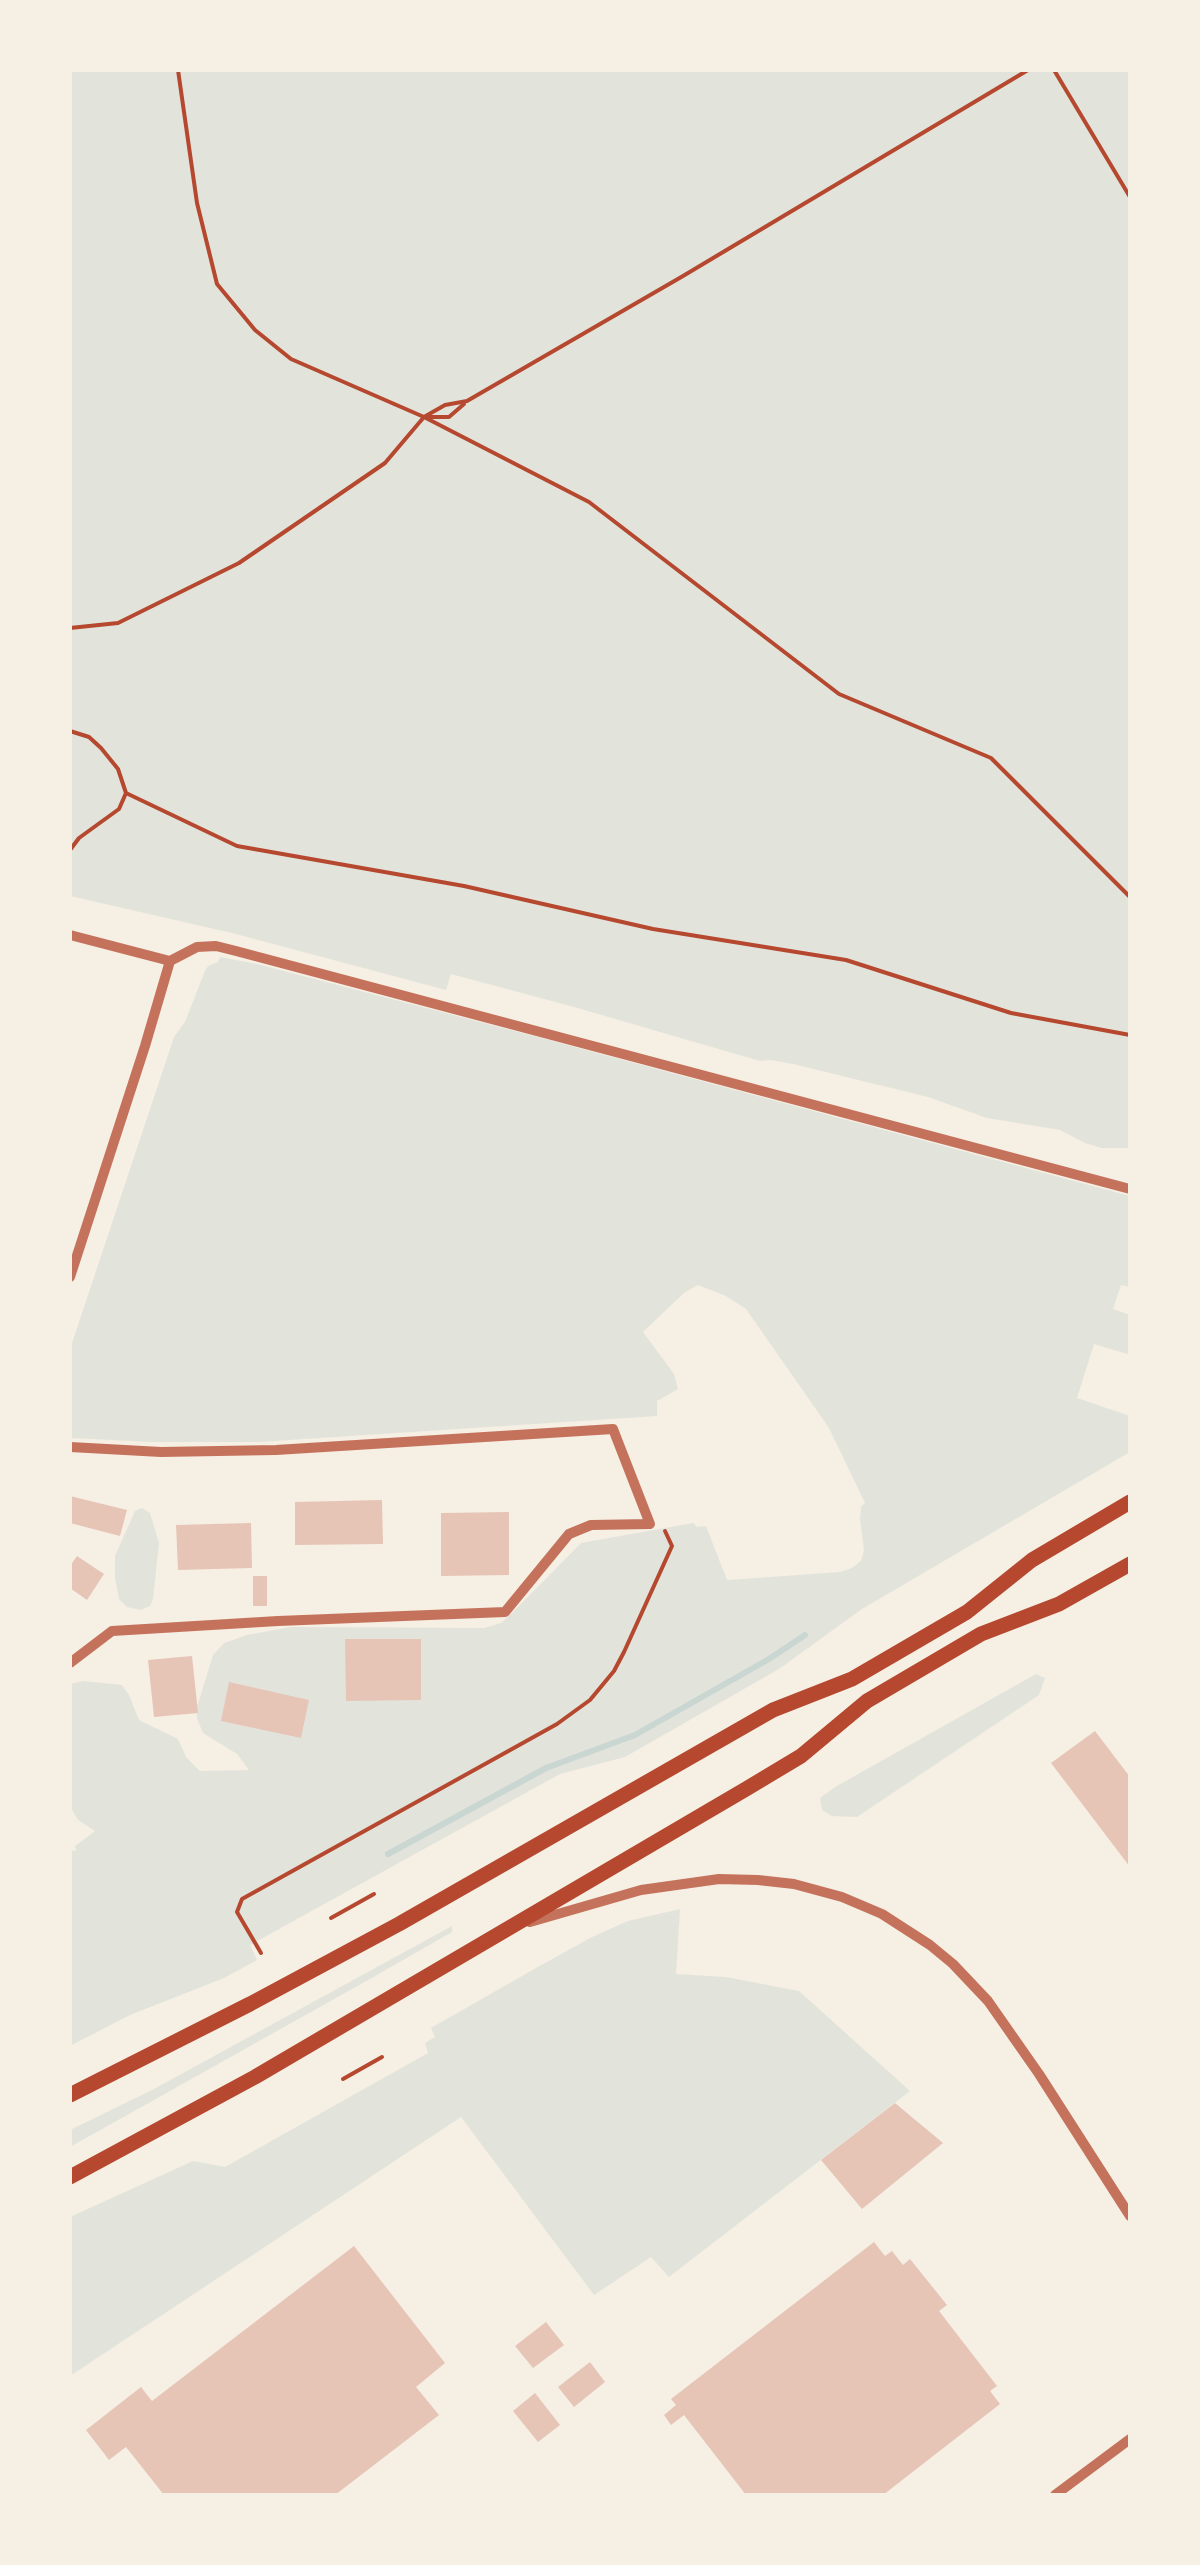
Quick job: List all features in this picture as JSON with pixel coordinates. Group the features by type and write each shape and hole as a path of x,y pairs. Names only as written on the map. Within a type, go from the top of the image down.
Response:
{"main road":[{"path":"70,2095 399,1924 773,1710 852,1679 967,1612 1032,1560 1130,1502"},
{"path":"70,2177 256,2077 801,1756 867,1701 981,1634 1059,1604 1130,1564"}],"street":[{"path":"70,934 170,961 197,947 236,950 1130,1188"},
{"path":"70,1277 170,961"},
{"path":"70,1447 161,1452 276,1450 613,1429 650,1524 591,1525 570,1534 504,1612 112,1631 70,1663"},
{"path":"517,1925 641,1890 708,1879 794,1884 882,1914 930,1945 988,2001 1130,2216"},
{"path":"1056,2495 1130,2439"}],"path":[{"path":"178,70 197,202 217,284 255,330 291,359 424,417 589,502 839,694 991,758 1130,898"},
{"path":"424,417 449,418 467,402 1028,70"},
{"path":"1054,70 1130,197"},
{"path":"70,628 118,623 238,563 385,463 424,417 445,405 467,402"},
{"path":"70,731 88,737 101,748 118,769 126,793 119,809 79,838 70,850"},
{"path":"126,793 237,846 464,886 653,929 846,960 1011,1013 1130,1035"},
{"path":"261,1953 238,1912 242,1899 557,1724 590,1700 614,1671 672,1546 666,1531 650,1524"},
{"path":"331,1918 374,1894"},
{"path":"343,2079 382,2057"}],"shaded area":[{"path":"70,70 1130,70 1130,1148 1101,1148 1060,1130 987,1118 928,1097 793,1064 760,1061 451,974 446,990 232,933 70,896"},
{"path":"220,957 534,1036 1130,1196 1130,1287 1121,1285 1113,1309 1130,1315 1130,1355 1094,1344 1077,1398 1130,1416 1130,1452 862,1609 779,1669 625,1757 560,1774 250,1945 257,1960 224,1978 130,2015 70,2046 70,1850 76,1851 75,1846 95,1831 78,1820 70,1806 70,1684 83,1681 122,1685 139,1720 178,1739 186,1757 200,1771 249,1770 237,1754 203,1733 197,1719 213,1655 224,1643 291,1627 484,1628 501,1623 581,1543 693,1523 706,1526 727,1580 840,1572 861,1561 864,1550 860,1519 865,1503 829,1428 746,1309 698,1285 684,1293 643,1332 674,1374 678,1389 657,1401 657,1416 259,1442 70,1438 70,1349 174,1037 185,1022 205,971"},
{"path":"142,1508 150,1513 159,1543 153,1599 150,1606 141,1610 127,1607 119,1599 115,1556 135,1511"},
{"path":"1036,1674 1045,1678 1039,1695 857,1817 832,1816 822,1810 820,1798 835,1787"},
{"path":"680,1909 676,1974 726,1977 799,1991 910,2091 669,2277 651,2257 594,2295 461,2117 70,2376 70,2217 193,2161 225,2167 428,2053 425,2043 435,2037 431,2028 536,1968 628,1921"},
{"path":"452,1926 452,1932 70,2147 70,2130 152,2090"}],"building":[{"path":"70,1496 127,1510 120,1536 70,1523"},
{"path":"382,1500 383,1544 295,1545 295,1502"},
{"path":"509,1512 509,1575 441,1576 441,1513"},
{"path":"251,1523 252,1568 178,1570 176,1525"},
{"path":"77,1556 104,1574 87,1600 70,1588 70,1566"},
{"path":"253,1576 267,1576 267,1606 253,1606"},
{"path":"345,1639 421,1639 421,1700 346,1701"},
{"path":"192,1656 198,1713 154,1717 148,1660"},
{"path":"229,1682 309,1700 301,1738 221,1721"},
{"path":"1095,1731 1130,1777 1130,1867 1051,1763"},
{"path":"895,2103 943,2143 862,2209 821,2160"},
{"path":"874,2242 885,2256 892,2251 903,2265 910,2259 947,2305 939,2311 997,2386 990,2391 1000,2404 883,2495 746,2495 684,2415 671,2425 664,2415 676,2405 671,2399"},
{"path":"354,2246 445,2363 416,2387 439,2415 335,2495 164,2495 126,2447 109,2460 86,2430 141,2387 152,2401"},
{"path":"546,2322 564,2345 533,2368 515,2346"},
{"path":"590,2362 605,2382 574,2407 558,2387"},
{"path":"535,2393 560,2425 538,2442 513,2411"}],"waterway":[{"path":"388,1854 546,1768 635,1735 805,1635"}]}
